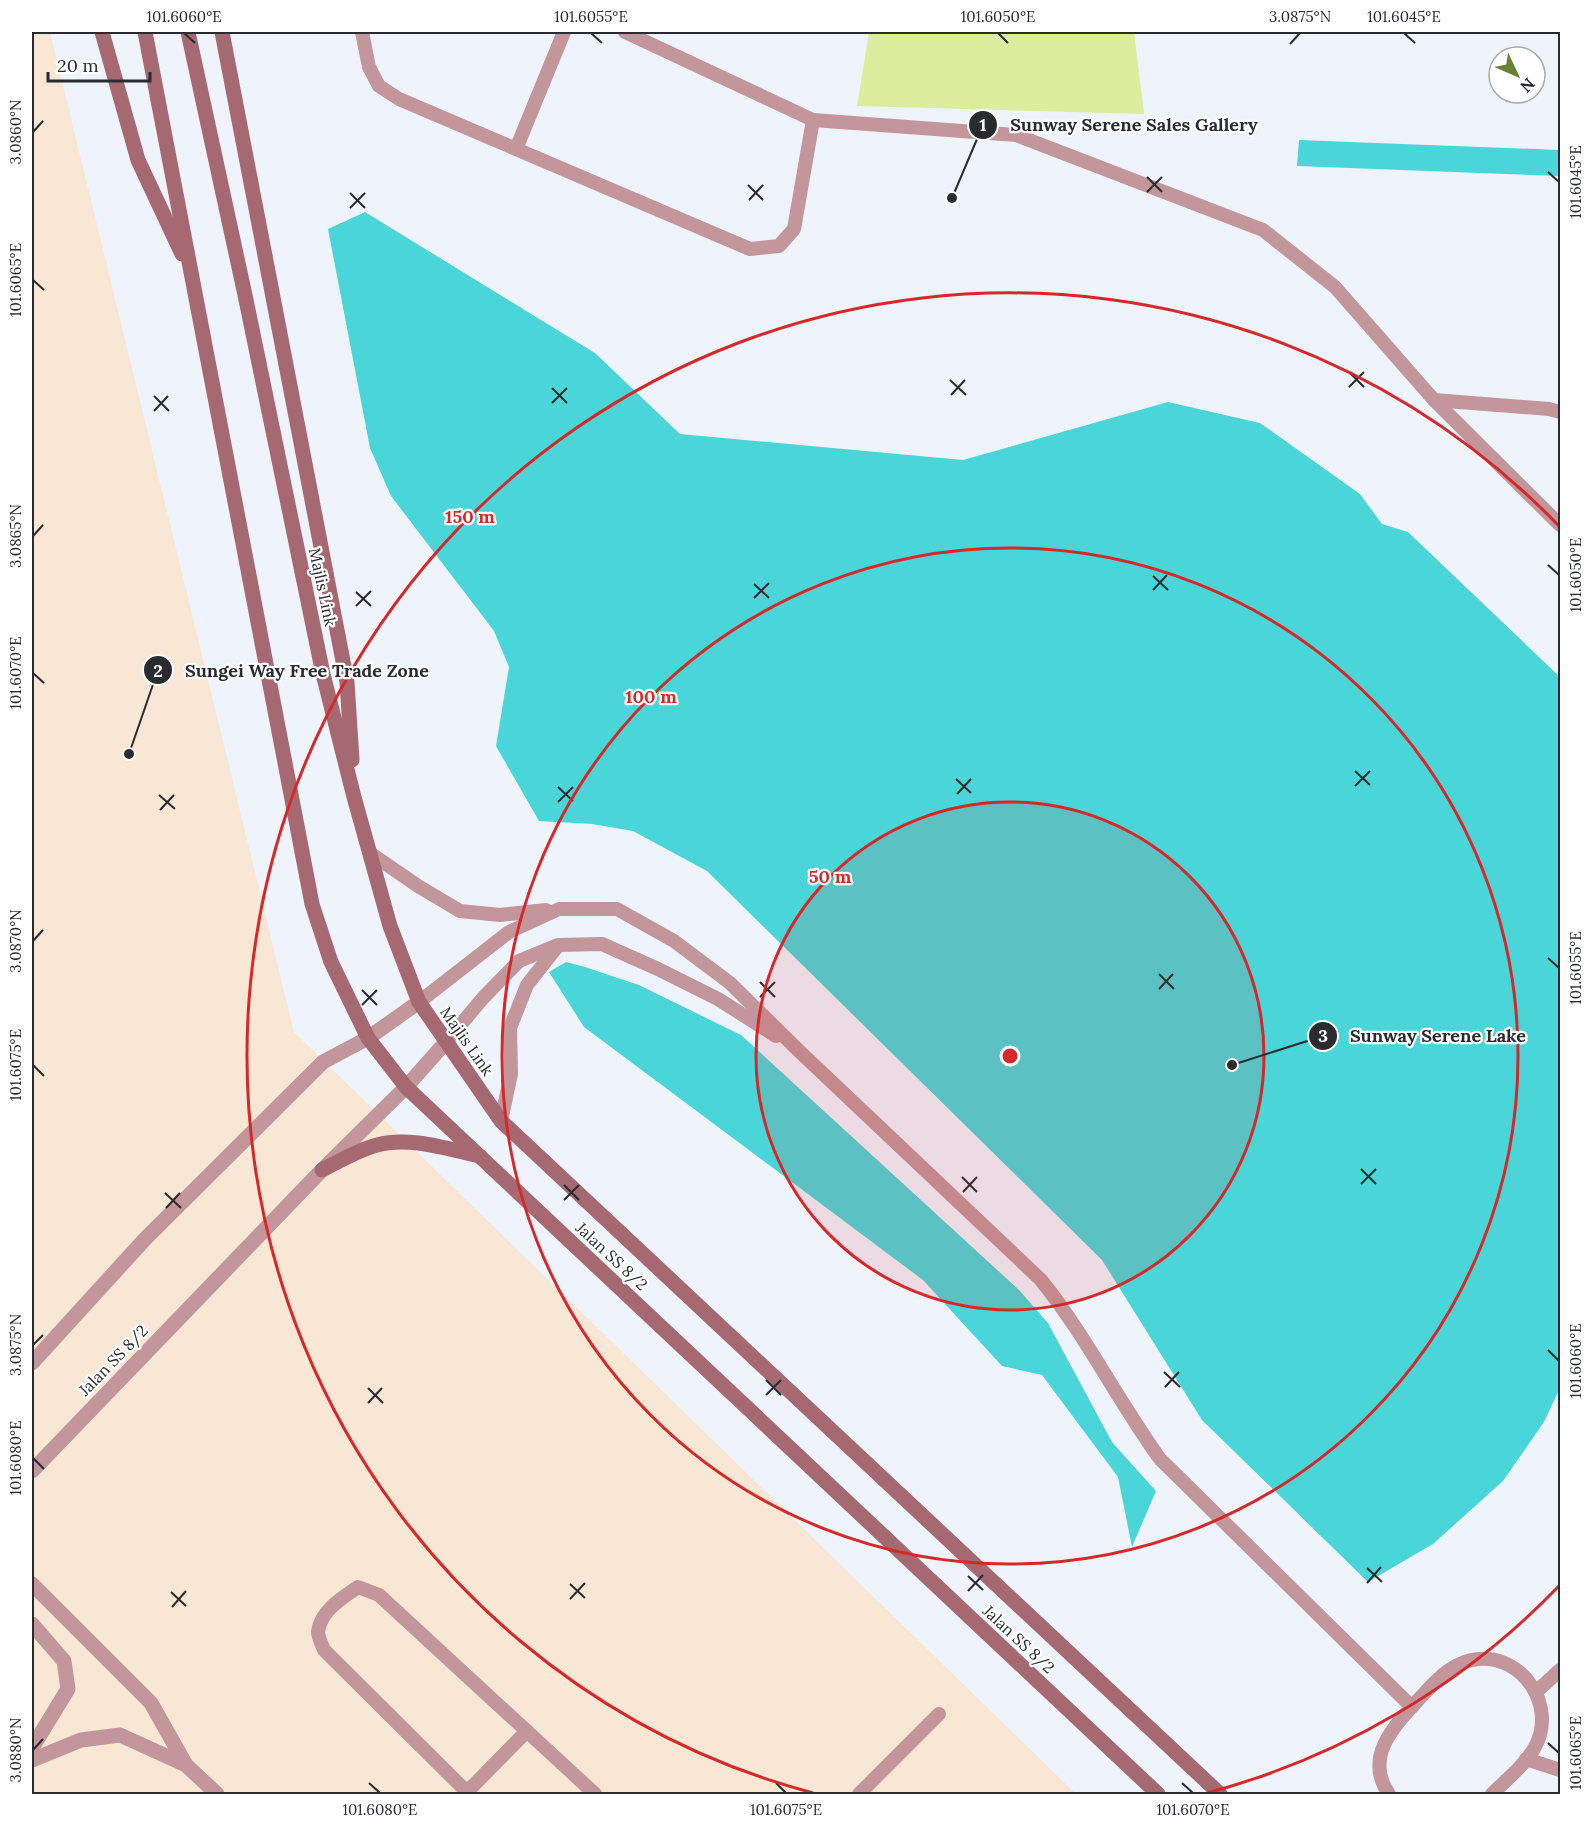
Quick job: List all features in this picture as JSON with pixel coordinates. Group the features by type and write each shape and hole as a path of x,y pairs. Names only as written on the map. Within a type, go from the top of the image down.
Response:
{"main road":[{"path":"102,32 138,160 192,275"},
{"path":"146,32 312,904 331,962 368,1038 406,1088"},
{"name":"Majlis Link","path":"188,32 323,674 390,926 419,1002 501,1121"},
{"path":"222,32 347,682 354,797"},
{"name":"Jalan SS 8/2","path":"406,1088 1158,1794"},
{"name":"Jalan SS 8/2","path":"501,1121 1220,1794"},
{"path":"322,1170 369,1148 402,1142 480,1156"}],"street":[{"path":"32,1363 145,1239 323,1062 368,1038 419,1002"},
{"path":"406,1088 446,1042"},
{"name":"Jalan SS 8/2","path":"32,1471 322,1170 406,1088"},
{"path":"32,1584 151,1703 186,1766"},
{"path":"32,1624 64,1661 68,1689 32,1748"},
{"path":"32,1760 81,1740 120,1735 186,1766 217,1794"}],"lane":[{"path":"362,32 369,67 379,86 399,99 750,249 779,246 794,229 813,120"},
{"path":"516,149 564,32"},
{"path":"625,32 813,120 1016,135 1263,230 1335,287 1434,400 1560,525"},
{"path":"1434,400 1549,409 1560,412"},
{"path":"370,853 418,886 460,910 500,915 559,909 617,909 674,941 730,983 1041,1280 1066,1311 1136,1425 1160,1459 1412,1707"},
{"path":"419,1002 508,932 559,909"},
{"path":"446,1042 483,998 519,961 558,945 602,944 718,999 798,1050"},
{"path":"501,1121 511,1074 510,1028 527,985 558,945"},
{"path":"527,1731 468,1793 324,1650 318,1632 325,1615 341,1597 358,1587 379,1595 527,1731 595,1794"},
{"path":"1389,1794 1381,1777 1380,1763 1382,1748 1388,1735 1396,1723 1450,1669 1463,1662 1477,1659 1491,1659 1518,1670 1536,1692 1541,1705 1540,1734 1526,1759 1492,1794"},
{"path":"1536,1692 1560,1670"},
{"path":"859,1794 939,1714"},
{"path":"1526,1759 1560,1770"}],"shaded area":[{"path":"32,32 50,32 294,1032 1076,1794 32,1794"}],"green space":[{"path":"869,32 1134,32 1144,114 857,106"}],"water":[{"path":"1299,140 1560,150 1560,176 1297,166"},
{"path":"365,212 595,353 680,434 963,460 1168,402 1260,423 1360,494 1382,524 1408,532 1560,677 1560,1388 1544,1422 1503,1481 1433,1544 1368,1582 1202,1420 1102,1260 707,871 633,831 592,824 539,821 496,746 509,667 494,631 391,496 370,448 328,229"},
{"path":"566,962 639,985 741,1035 1019,1290 1048,1323 1112,1442 1156,1491 1132,1547 1118,1477 1042,1375 1002,1366 923,1280 584,1027 549,972"}],"place":[{"name":"Sunway Serene Sales Gallery","path":"952,198"},
{"name":"Sungei Way Free Trade Zone","path":"129,754"},
{"name":"Sunway Serene Lake","path":"1232,1065"}]}
